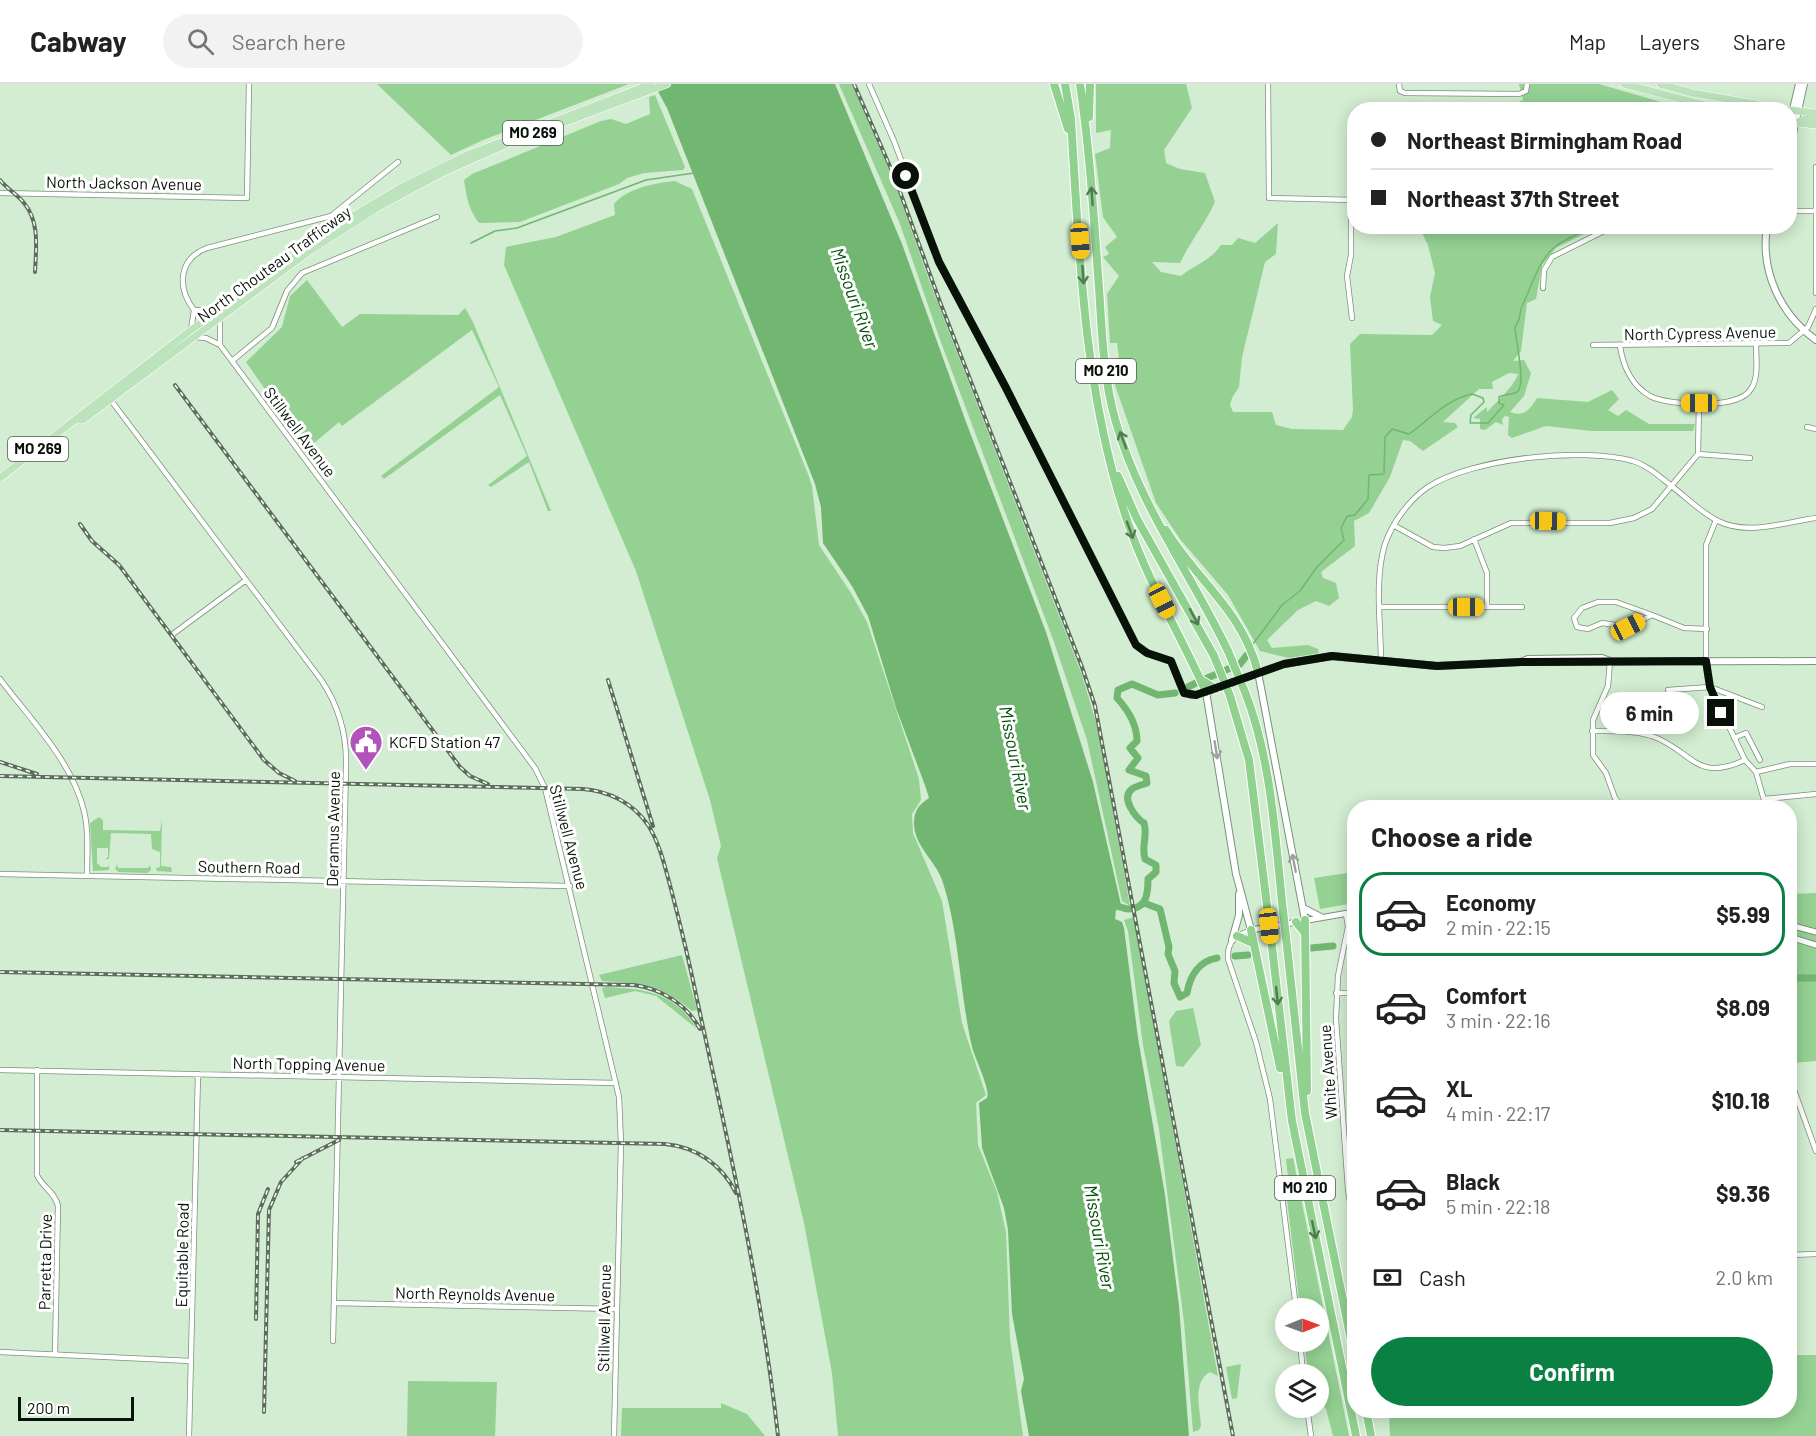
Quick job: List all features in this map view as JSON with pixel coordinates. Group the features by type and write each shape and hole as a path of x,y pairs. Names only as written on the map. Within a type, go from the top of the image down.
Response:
{"highway":[{"path":"1054,84 1073,154"},
{"name":"MO 210","path":"1065,84 1071,119 1089,358 1110,453 1137,519 1214,656 1230,696 1249,760 1289,1100 1347,1391"},
{"name":"MO 210","path":"1080,84 1089,150 1106,369 1115,419 1143,495 1228,651 1245,692 1260,741 1270,789 1300,1078 1347,1320"},
{"path":"1089,150 1090,84"},
{"path":"1110,453 1120,500 1135,542 1206,692"},
{"path":"1143,495 1170,537 1229,611 1249,647 1258,672"},
{"path":"1201,680 1216,688"},
{"path":"1300,921 1305,934 1306,1061 1312,1148"},
{"path":"1251,930 1283,1087 1289,1100"},
{"path":"1235,938 1253,943"},
{"name":"MO 210","path":"1352,1418 1356,1436"},
{"path":"1368,1418 1371,1436"}],"main road":[{"name":"North Chouteau Trafficway","path":"109,397 190,330 320,237 402,191 503,139 651,84"},
{"name":"North Chouteau Trafficway","path":"0,478 77,420 79,414 109,397 220,319 319,245 402,191 507,144 667,84"},
{"path":"1624,84 1692,102"},
{"path":"1660,84 1693,93 1749,102"},
{"path":"1795,102 1799,84"},
{"path":"1796,102 1804,84"},
{"path":"1797,110 1816,113"},
{"path":"1797,121 1816,120"},
{"path":"1797,123 1816,125"},
{"path":"1766,234 1765,249 1770,277 1779,301 1804,332 1816,340"},
{"path":"1251,930 1239,885 1206,692 1284,664 1332,656 1381,662 1451,666 1521,662 1816,661"},
{"path":"1258,672 1302,907 1300,921"},
{"path":"1235,938 1239,915 1239,885"},
{"path":"1302,907 1313,915 1321,917"}],"street":[{"name":"North Jackson Avenue","path":"0,193 247,198 249,84"},
{"path":"869,84 894,141 939,262 1005,386 1136,645 1147,653 1171,661 1184,693 1191,696 1206,692"},
{"path":"1268,84 1269,198 1347,200"},
{"path":"1399,84 1400,91 1522,93 1527,84"},
{"name":"North Chouteau Trafficway","path":"219,310 206,312 194,310 184,295 182,279 186,265 194,255 207,248 332,216 398,162"},
{"path":"1815,167 1816,293"},
{"path":"1797,211 1814,210"},
{"name":"North Chouteau Trafficway","path":"232,361 272,328 286,291 302,273 437,217"},
{"path":"1352,234 1347,276 1352,318"},
{"path":"1543,288 1544,270 1552,257 1598,234"},
{"path":"1804,332 1813,320 1816,309"},
{"path":"190,330 194,310"},
{"path":"195,337 206,338 220,345 220,319"},
{"name":"North Cypress Avenue","path":"1593,345 1789,343 1804,332"},
{"path":"1620,346 1629,374 1644,392 1661,400 1730,403 1745,396 1755,381 1756,344"},
{"name":"Stillwell Avenue","path":"220,345 535,768 550,803 616,1083 621,1143 614,1436"},
{"name":"Deramus Avenue","path":"109,397 326,687 340,718 346,753 333,1341"},
{"path":"1395,526 1439,548 1455,547 1502,525 1519,521 1626,520 1652,509 1673,487 1698,454 1699,403"},
{"path":"1807,427 1816,429"},
{"path":"1698,454 1750,458"},
{"path":"1381,662 1382,560 1386,541 1411,501 1435,483 1477,468 1519,459 1576,456 1626,460 1646,466 1716,520 1736,526 1765,527 1816,518"},
{"path":"1716,520 1706,545 1706,661 1710,687 1745,760 1756,771 1764,799 1816,795"},
{"path":"1474,538 1486,573 1487,606"},
{"path":"173,634 246,580"},
{"path":"1652,615 1628,627 1602,623 1588,629 1577,627 1574,618 1582,608 1598,602 1616,602 1652,615 1684,628 1707,629"},
{"path":"1381,607 1522,607"},
{"path":"1610,661 1608,686 1596,712 1592,731 1593,755 1606,772 1617,800"},
{"path":"0,679 63,763 76,787 86,819 87,876"},
{"path":"1668,690 1710,687 1762,707"},
{"path":"1592,731 1634,731 1672,746 1710,769 1722,770 1745,760"},
{"path":"1734,738 1746,733 1760,760"},
{"path":"1756,771 1790,764 1816,765"},
{"name":"Southern Road","path":"0,874 570,886"},
{"path":"1295,1298 1275,1128 1256,1042 1228,960 1235,938 1251,930 1346,914"},
{"name":"White Avenue","path":"1346,914 1347,920"},
{"path":"1797,927 1816,932"},
{"name":"White Avenue","path":"1347,932 1336,993 1337,1049 1347,1171"},
{"path":"1797,940 1816,945"},
{"path":"1336,993 1347,993"},
{"name":"North Topping Avenue","path":"0,1070 616,1083"},
{"name":"Parretta Drive","path":"37,1070 37,1175 43,1185 55,1196 58,1206 55,1354"},
{"name":"Equitable Road","path":"189,1436 198,1074"},
{"path":"1797,1098 1816,1149"},
{"path":"1797,1255 1816,1254"},
{"name":"North Reynolds Avenue","path":"334,1303 616,1309"},
{"path":"0,1352 191,1361"},
{"path":"1309,1418 1311,1436"}],"shaded area":[{"path":"377,84 629,84 483,140 451,155"},
{"path":"839,84 852,84 894,181 930,283 1082,675 1099,733 1130,906 1122,901 1087,740 1054,642 939,337 900,224"},
{"path":"1096,84 1186,84 1192,108 1164,150 1166,163 1180,169 1205,173 1215,202 1180,263 1152,262 1161,272 1181,276 1207,259 1221,245 1232,245 1238,238 1255,243 1278,223 1276,254 1265,262 1242,357 1239,387 1230,405 1233,412 1272,412 1276,425 1292,429 1343,430 1352,417 1353,410 1350,344 1360,334 1432,335 1442,325 1433,321 1430,297 1435,273 1428,245 1422,234 1584,234 1556,248 1542,265 1536,299 1527,303 1521,351 1513,361 1524,360 1531,373 1524,396 1510,412 1523,413 1532,406 1537,398 1588,402 1612,390 1619,399 1608,410 1618,416 1626,410 1649,424 1695,424 1693,431 1592,431 1546,426 1512,438 1508,435 1509,417 1505,416 1502,419 1503,425 1496,422 1485,430 1480,429 1480,419 1473,418 1487,407 1487,412 1509,388 1518,374 1509,373 1492,382 1493,389 1479,389 1443,422 1455,423 1458,427 1423,451 1410,441 1403,440 1390,477 1369,513 1354,521 1355,546 1321,572 1323,578 1336,583 1339,598 1329,606 1316,601 1298,610 1267,640 1272,648 1308,645 1318,649 1319,653 1289,658 1260,651 1228,595 1180,539 1156,503 1115,385 1111,365 1119,357 1117,343 1110,343 1107,294 1119,276 1103,257 1109,254 1105,247 1117,237 1103,217 1095,154 1110,148 1111,130 1096,133"},
{"path":"1519,84 1599,84 1661,102 1519,102 1523,100"},
{"path":"655,95 685,167 683,170 644,173 627,178 619,184 520,222 479,223 475,218 467,198 464,180 472,174 601,121 611,119 626,124 650,114 649,97"},
{"path":"675,181 692,189 808,474 812,486 819,545 867,622 919,779 921,800 912,814 913,833 942,901 962,1023 986,1095 976,1103 978,1145 997,1192 1006,1232 1010,1339 1023,1436 838,1436 832,1373 804,1223 717,858 721,846 710,800 636,571 504,265 506,247 556,237 615,215 614,204 626,194 650,185"},
{"path":"307,280 342,327 360,314 458,315 465,308 473,322 551,511 548,511 529,462 491,487 488,485 527,456 500,395 384,479 381,476 499,387 472,330 342,426 339,422 307,449 246,362 282,327 290,296"},
{"path":"99,817 103,820 103,830 160,831 162,819 161,866 171,867 172,872 157,871 156,868 160,867 160,852 152,849 151,834 111,833 109,859 105,859 108,857 108,848 97,848 97,863 101,867 108,867 109,864 109,870 93,871 90,823"},
{"path":"117,864 118,868 148,868 150,865 151,870 147,873 119,872 115,869"},
{"path":"1347,873 1347,904 1320,909 1314,878"},
{"path":"1816,893 1816,1061 1797,1063 1797,894"},
{"path":"1134,917 1218,1376 1210,1372 1201,1382 1198,1396 1201,1426 1199,1430 1193,1432 1184,1322 1159,1129 1143,1045 1128,931 1124,920"},
{"path":"682,955 697,1010 692,1011 671,996 650,987 602,981 599,975"},
{"path":"602,988 646,991 669,1000 679,1007 697,1029 656,996 635,991 605,998"},
{"path":"1193,1008 1201,1045 1183,1067 1176,1066 1169,1021 1176,1011"},
{"path":"1293,1158 1321,1298 1299,1298 1285,1183 1288,1177 1286,1159"},
{"path":"1329,1337 1349,1436 1333,1436 1328,1418 1329,1364 1307,1364 1305,1352 1329,1352"},
{"path":"1797,1355 1816,1355 1816,1436 1390,1436 1389,1418 1797,1418"},
{"path":"1241,1364 1237,1398 1232,1399 1226,1367"},
{"path":"408,1381 497,1382 495,1436 407,1436"},
{"path":"721,1403 747,1414 765,1436 621,1436 622,1408 721,1408"}],"water":[{"name":"Missouri River","path":"654,84 835,84 902,244 966,422 1046,632 1093,782 1121,905 1116,910 1115,919 1122,922 1124,928 1138,1038 1165,1195 1179,1306 1189,1436 1029,1436 1021,1391 1024,1379 1012,1314 1008,1230 1004,1208 982,1148 979,1103 987,1098 988,1094 972,1047 948,899 939,873 917,839 915,831 916,811 929,798 896,708 868,616 852,586 823,543 821,507 815,484 667,108"}],"waterway":[{"path":"471,243 495,231 517,228 646,180 694,173"},
{"path":"1253,644 1282,605 1300,591 1317,567 1344,540 1341,528 1347,516 1355,515 1368,499 1369,475 1384,474 1385,437 1392,429 1409,434 1446,405 1472,394 1483,398 1484,402 1471,415 1470,423 1488,423 1504,405 1499,403 1499,397 1517,392 1520,388 1521,372 1515,327 1522,306 1545,257 1556,246 1577,234"},
{"path":"1205,679 1240,664 1247,655"},
{"path":"1188,687 1196,683"},
{"path":"1114,907 1128,909 1143,903 1147,895 1148,879 1156,872 1156,865 1145,859 1144,823 1130,808 1128,802 1132,789 1147,783 1146,776 1129,770 1138,758 1130,748 1137,741 1137,735 1131,718 1117,698 1118,690 1132,684 1158,695 1175,693"},
{"path":"1144,903 1160,909 1169,947 1168,954 1175,971 1174,983 1180,997 1187,993 1196,970 1205,962 1217,958"},
{"path":"1311,948 1333,946"},
{"path":"1235,956 1248,955"},
{"path":"1797,978 1816,978"}],"railway":[{"path":"854,84 895,178 940,302 1082,667 1095,706 1233,1436"},
{"path":"0,180 24,203 33,218 36,236 35,272"},
{"path":"175,385 460,767 470,776 488,784"},
{"path":"80,524 92,541 119,565 264,760 279,773 295,781"},
{"path":"608,680 653,826"},
{"path":"0,762 37,774"},
{"path":"0,776 583,789 602,792 628,804 648,825 659,848 689,960 754,1273 778,1436"},
{"path":"0,972 634,985 654,990 672,999 688,1012 700,1029"},
{"path":"0,1130 665,1144 688,1149 707,1159 724,1174 736,1193"},
{"path":"296,1162 339,1140"},
{"path":"264,1412 269,1210 281,1182 303,1158"},
{"path":"256,1319 258,1214 268,1189"}],"place":[{"name":"KCFD Station 47","path":"366,771"}],"route":[{"path":"906,176 939,262 1005,386 1136,645 1147,653 1171,661 1184,693 1196,695 1284,664 1332,656 1425,666 1521,662 1706,661 1710,687 1721,713"}]}
